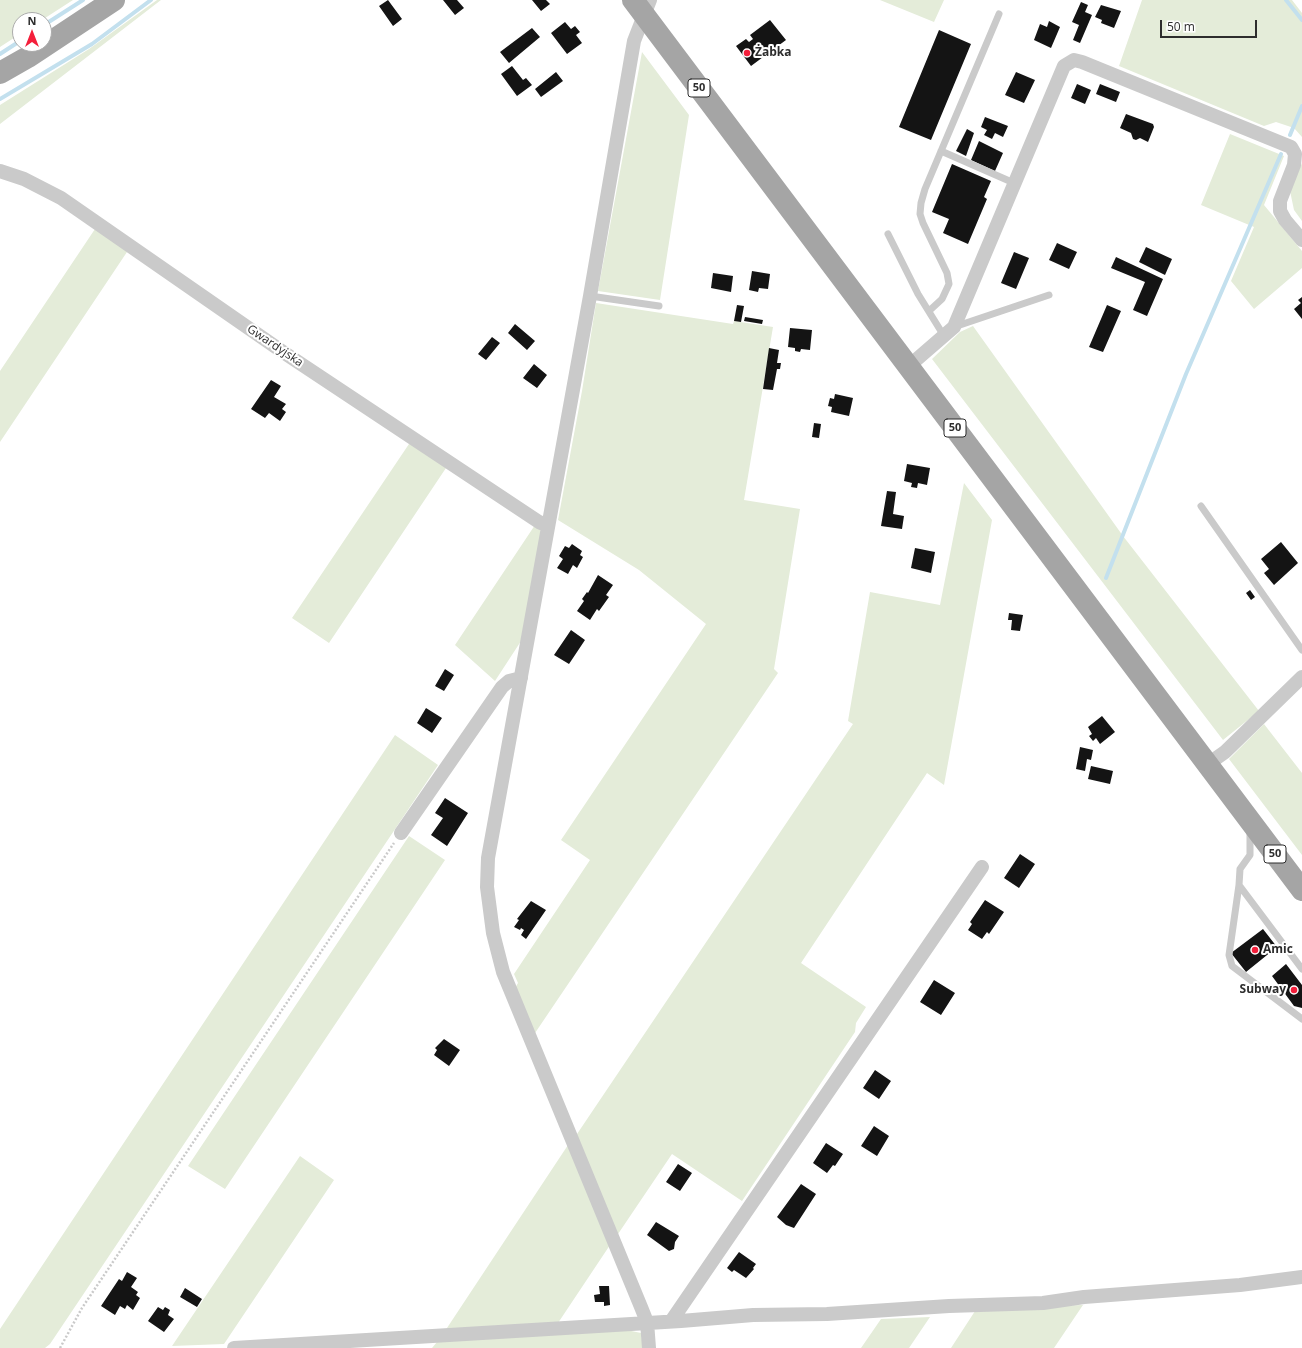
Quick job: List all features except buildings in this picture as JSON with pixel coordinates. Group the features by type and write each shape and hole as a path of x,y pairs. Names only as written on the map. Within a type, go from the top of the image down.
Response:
{"main road":[{"path":"0,73 114,0"},
{"name":"50","path":"642,5 909,366 1302,890"}],"street":[{"path":"642,5 634,41 590,296 488,858 487,887 493,934 503,972 647,1322 650,1348"},
{"path":"909,366 949,331 1064,66 1074,60 1291,147 1296,154 1294,165 1280,201 1280,211 1302,240"},
{"name":"Gwardyjska","path":"0,171 24,179 61,198 283,352 539,522 548,526"},
{"path":"1208,764 1225,752 1302,677"},
{"path":"401,833 502,687 509,681 521,678"},
{"path":"672,1320 982,867"},
{"path":"234,1348 672,1320 681,1321 753,1315 827,1314 949,1306 1043,1303 1084,1297 1233,1286 1302,1277"}],"lane":[{"path":"929,311 942,299 949,284 947,273 920,214 925,189 999,14"},
{"path":"941,151 1014,183"},
{"path":"888,234 929,311 949,331 1050,295"},
{"path":"590,296 659,306"},
{"path":"1201,506 1302,650"},
{"path":"1249,819 1252,841 1250,855 1240,869 1229,955 1232,966 1302,1019"},
{"path":"1239,885 1302,969"}],"path":[{"path":"60,1348 82,1308 401,833"}],"green space":[{"path":"0,0 73,0 52,14 52,12 12,12 12,39 0,47"},
{"path":"157,0 161,0 0,124 0,105 89,49"},
{"path":"880,0 944,0 934,22"},
{"path":"1142,0 1292,0 1302,13 1302,137 1294,128 1276,122 1264,126 1119,66"},
{"path":"642,52 689,115 660,300 598,291"},
{"path":"1230,134 1284,156 1264,205 1302,251 1302,268 1254,309 1231,281 1254,227 1201,205"},
{"path":"1302,163 1302,221 1294,210 1290,191"},
{"path":"97,226 129,249 0,442 0,371"},
{"path":"596,303 733,324 734,321 773,327 744,500 800,509 774,669 778,673 533,1036 515,988 518,983 514,974 590,860 561,840 706,624 639,570 558,520 582,391"},
{"path":"973,326 1123,536 1259,711 1223,740 932,359 960,332"},
{"path":"411,441 448,465 329,643 292,618"},
{"path":"964,483 992,520 944,785 927,773 801,963 866,1007 856,1023 855,1032 742,1201 672,1154 616,1237 575,1137 853,724 848,721 870,592 940,605"},
{"path":"535,525 542,532 523,638 495,681 455,645"},
{"path":"1264,724 1302,773 1302,855 1229,759"},
{"path":"395,735 438,765 50,1344 45,1348 0,1348 0,1329"},
{"path":"409,836 445,860 225,1189 188,1166"},
{"path":"568,1145 610,1245 558,1323 445,1331"},
{"path":"300,1156 334,1180 224,1344 172,1346"},
{"path":"1083,1305 1054,1348 951,1348 977,1308"},
{"path":"930,1317 909,1348 861,1348 881,1319"},
{"path":"617,1328 641,1333 643,1348 432,1348 437,1342"}],"waterway":[{"path":"52,20 83,0"},
{"path":"0,99 92,44 151,0"},
{"path":"1286,0 1302,20"},
{"path":"0,54 12,46"},
{"path":"1290,135 1302,106"},
{"path":"1106,578 1186,374 1281,154"}],"place":[{"name":"Żabka","path":"747,53"},
{"name":"Amic","path":"1255,950"},
{"name":"Subway","path":"1294,990"}]}
